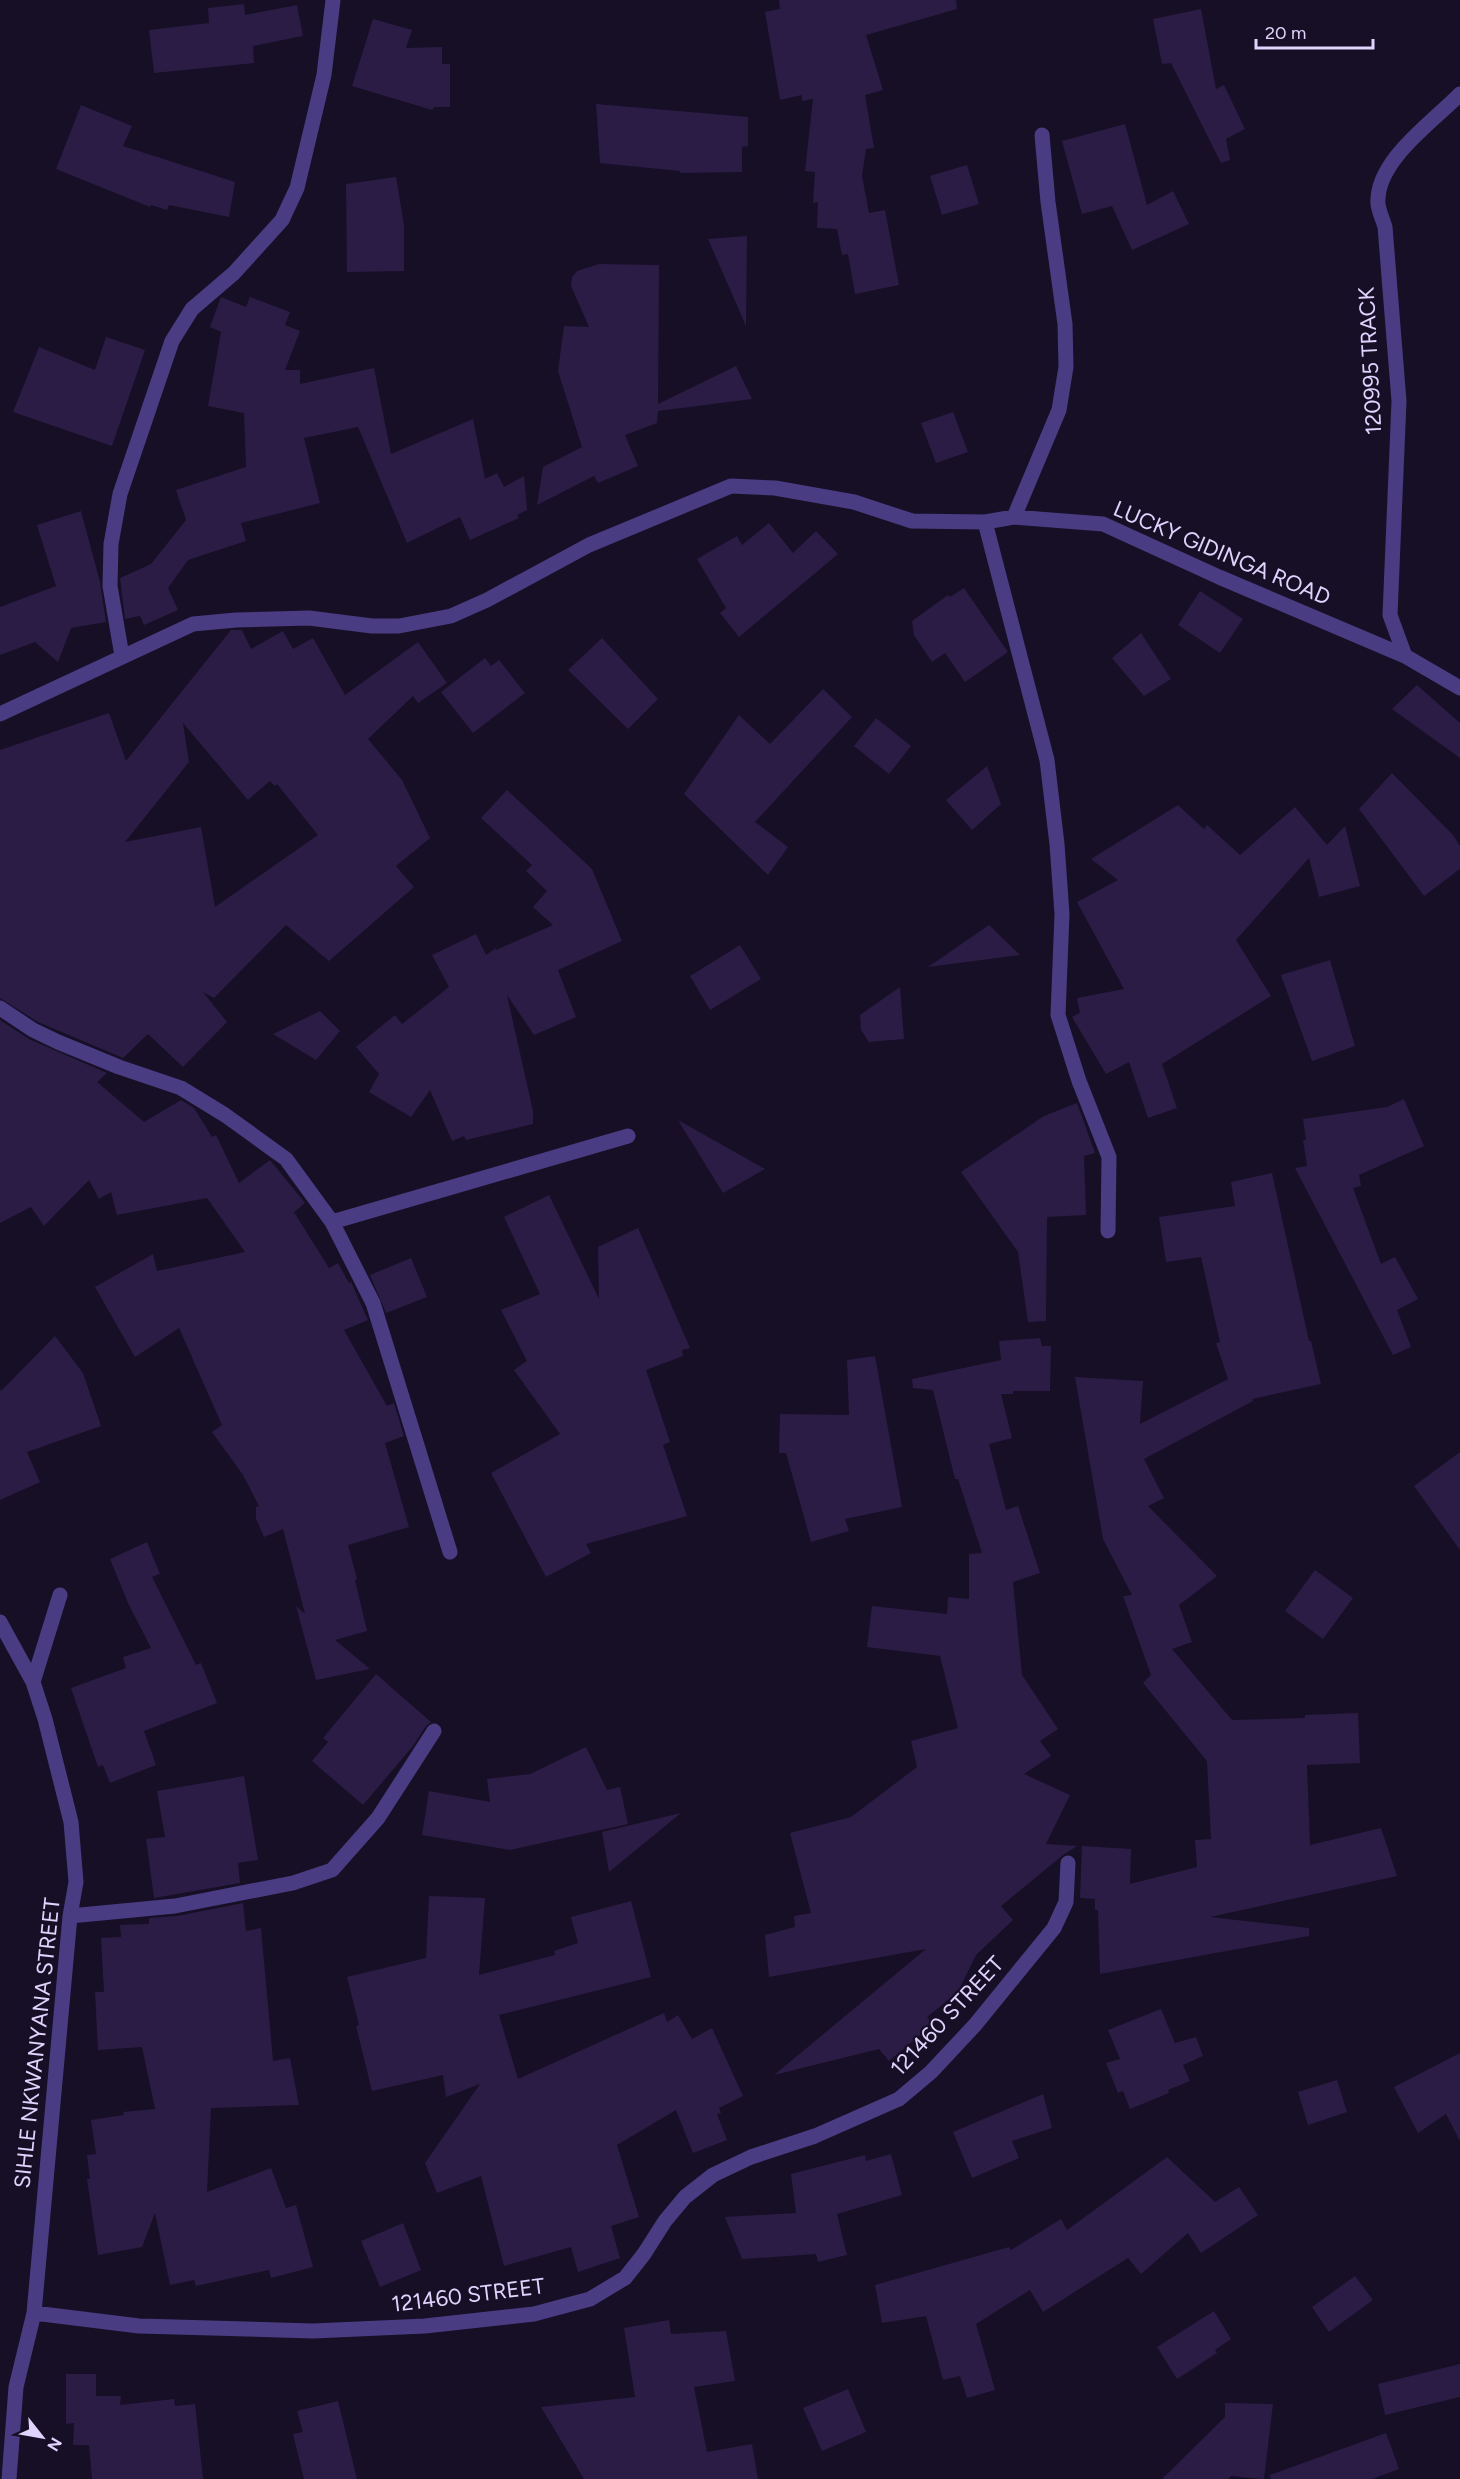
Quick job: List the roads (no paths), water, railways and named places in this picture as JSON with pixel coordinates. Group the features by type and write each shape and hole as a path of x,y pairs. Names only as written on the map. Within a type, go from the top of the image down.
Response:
{"street":[{"path":"122,656 110,586 111,544 120,494 172,341 192,309 240,266 282,220 297,188 324,75 333,0"},
{"name":"120995 TRACK","path":"1406,656 1390,615 1399,401 1385,227 1378,205 1381,185 1391,164 1406,144 1460,94"},
{"path":"1014,517 1059,410 1066,367 1065,324 1048,202 1042,135"},
{"name":"LUCKY GIDINGA ROAD","path":"0,714 194,624 236,620 309,618 372,626 399,626 451,616 487,600 589,545 730,486 775,488 854,502 912,522 985,522 1014,517 1103,524 1219,577 1406,656 1460,688"},
{"path":"985,522 1047,760 1057,844 1062,914 1058,1015 1079,1081 1109,1157 1108,1231"},
{"path":"0,1008 33,1030 119,1067 181,1088 225,1115 286,1159 332,1222 373,1303 450,1552"},
{"path":"332,1222 628,1136"},
{"path":"33,1682 60,1595"},
{"name":"SIHLE NKWANYANA STREET","path":"0,1622 33,1682 45,1719 71,1822 76,1882 70,1916 34,2313 16,2387 9,2479"},
{"path":"70,1916 176,1906 293,1883 332,1870 378,1818 434,1731"},
{"name":"121460 STREET","path":"34,2313 139,2326 313,2331 424,2326 534,2314 590,2299 625,2278 671,2213 685,2197 713,2175 751,2157 815,2136 899,2099 931,2072 975,2025 1054,1928 1066,1902 1068,1863"}]}
